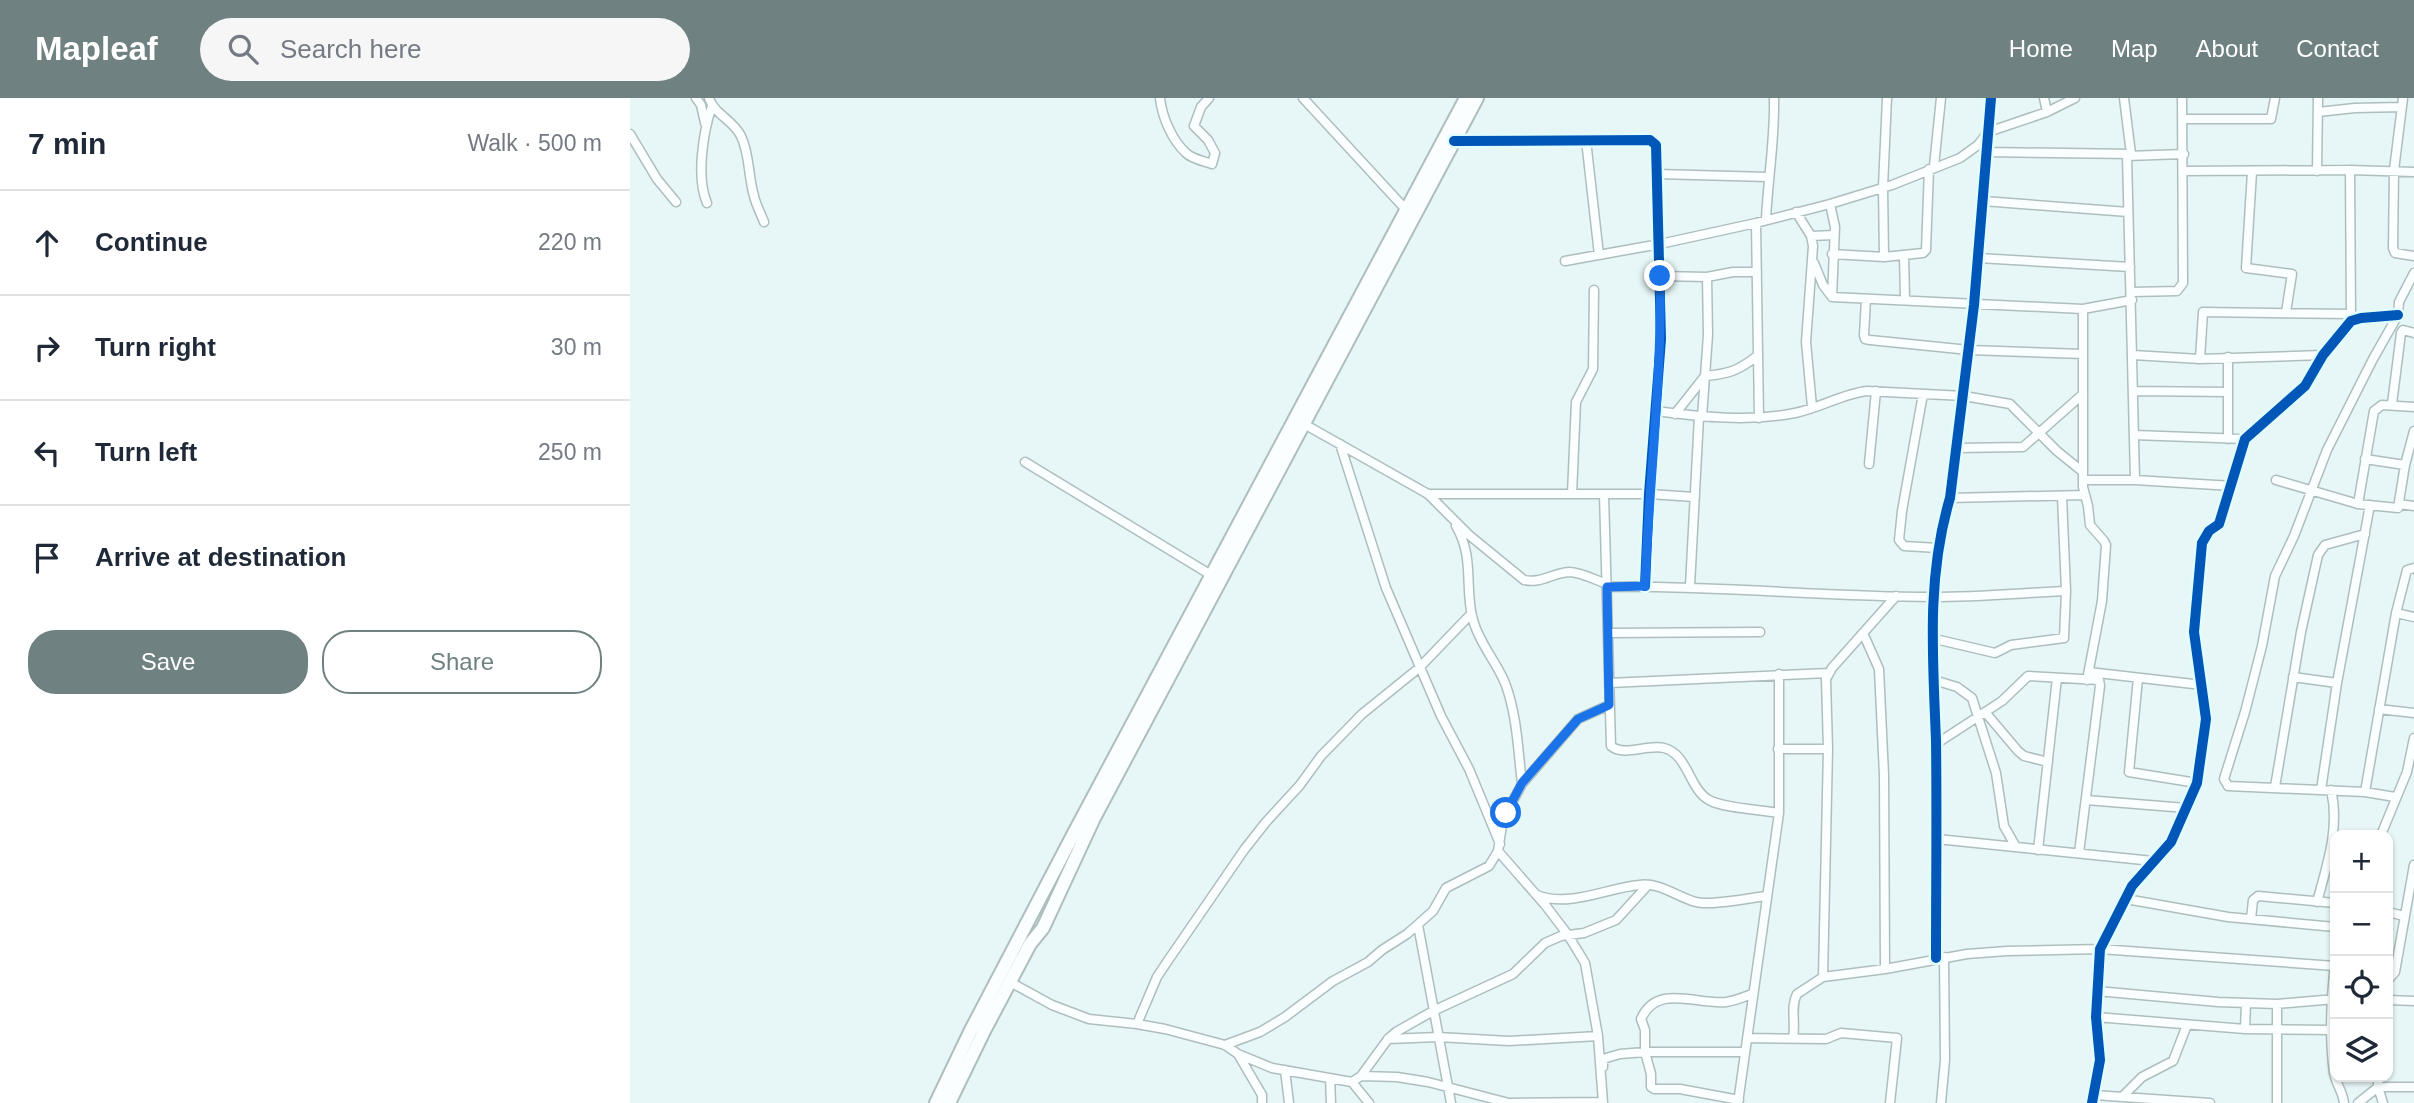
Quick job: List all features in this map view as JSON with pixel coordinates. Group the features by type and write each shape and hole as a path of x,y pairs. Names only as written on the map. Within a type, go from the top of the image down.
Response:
{"main road":[{"path":"949,1103 1030,944 1043,928 1094,818 1304,424 1466,98"},
{"path":"936,1103 975,1021 1211,575 1477,98"}],"street":[{"path":"696,98 701,106 705,126"},
{"path":"1160,98 1172,135 1187,155 1212,164 1215,153 1208,139 1194,126 1201,107 1209,98"},
{"path":"1303,98 1410,214"},
{"path":"1766,219 1768,177 1775,131 1774,98"},
{"path":"1884,257 1882,187 1887,98"},
{"path":"1832,254 1884,257 1923,253 1926,250 1941,98"},
{"path":"1941,1103 1945,1060 1931,638 1938,548 1950,498 1964,396 1991,98"},
{"path":"2044,98 2046,112"},
{"path":"1565,261 1660,244 1830,204 1960,158 1978,145 1989,132 2046,112 2075,98"},
{"path":"2124,98 2129,155 2135,480"},
{"path":"1814,263 1823,285 1832,297 2083,309 2132,296 2177,291 2183,282 2182,98"},
{"path":"2183,119 2271,119 2275,98"},
{"path":"2317,171 2318,98"},
{"path":"2355,108 2357,98"},
{"path":"707,203 703,193 705,126 710,102"},
{"path":"710,102 740,134 748,160 754,198 764,222"},
{"path":"2318,112 2402,102 2394,170 2393,248 2395,253 2414,256"},
{"path":"630,134 657,179 676,202"},
{"path":"1586,140 1599,255"},
{"path":"1454,141 1650,140 1656,145 1661,339 1645,586"},
{"path":"1987,152 2183,154"},
{"path":"2210,1103 2122,1097 2093,1099 2101,1060 2096,1017 2100,949 2137,880 2171,842 2197,783 2206,719 2194,632 2201,552 2205,537 2218,524 2245,439 2305,386 2323,355 2351,317 2350,170"},
{"path":"2183,171 2414,172"},
{"path":"2252,172 2246,268 2292,274 2286,312"},
{"path":"1657,174 1768,177"},
{"path":"1983,201 2128,212"},
{"path":"1830,204 1835,235 1832,297"},
{"path":"1796,212 1811,236 1814,263 1806,342 1812,407"},
{"path":"1756,223 1759,418"},
{"path":"1811,236 1835,235"},
{"path":"1904,255 1905,299"},
{"path":"1978,258 2130,267"},
{"path":"1660,276 1707,277 1732,272 1757,272"},
{"path":"2395,797 2365,792 2228,786 2224,779 2262,646 2275,576 2327,450 2398,316 2399,302 2414,273"},
{"path":"1690,586 1700,417 1708,335 1707,277"},
{"path":"1572,494 1576,402 1593,369 1594,290"},
{"path":"1866,299 1865,339 1969,350 2083,354"},
{"path":"2083,309 2084,495 2090,525 2106,545 2102,601 2088,676"},
{"path":"2200,359 2203,313 2286,312 2361,318 2398,316"},
{"path":"2392,404 2401,333 2403,330 2414,333"},
{"path":"2133,355 2200,359 2323,355"},
{"path":"1705,376 1720,376 1731,372 1756,356"},
{"path":"2228,357 2228,439"},
{"path":"1675,414 1705,376"},
{"path":"1655,411 1700,417 1759,418 1798,412 1855,393 1876,391 1964,396 2010,404 2083,476 2232,486"},
{"path":"1869,464 1876,391"},
{"path":"2133,391 2228,392"},
{"path":"1923,394 1899,540 1904,546 1938,548"},
{"path":"1957,449 2017,449 2029,443 2083,394"},
{"path":"2358,504 2374,411 2382,405 2414,407"},
{"path":"1304,424 1428,494 1469,534 1524,580 1536,582 1569,572 1607,586 1690,586 1813,594 1935,597 2066,591"},
{"path":"2276,480 2358,504 2398,508 2414,431"},
{"path":"2134,435 2245,439"},
{"path":"1340,444 1385,588 1419,668 1469,769 1499,847 1568,935 1587,969 1598,1036 1602,1088"},
{"path":"2365,459 2405,465"},
{"path":"1025,462 1211,575"},
{"path":"1428,494 1649,494 1695,498"},
{"path":"1604,494 1609,705 1613,749 1664,748 1679,759 1709,800 1779,813"},
{"path":"1950,498 2084,495"},
{"path":"1931,638 1995,653 2011,645 2064,638 2066,591 2062,496"},
{"path":"2399,504 2414,506"},
{"path":"2321,790 2337,682 2370,505"},
{"path":"1450,515 1460,533 1466,554 1471,614 1510,696 1522,783"},
{"path":"2275,787 2293,677 2319,550 2325,545 2365,534"},
{"path":"2365,792 2396,613 2407,570 2414,568"},
{"path":"1824,977 1828,673 1896,596"},
{"path":"2396,613 2414,617"},
{"path":"1138,1024 1157,977 1244,850 1300,785 1321,756 1362,714 1419,668 1471,614"},
{"path":"1608,633 1760,632"},
{"path":"1864,633 1879,669 1884,775 1885,969"},
{"path":"1609,683 1828,673"},
{"path":"1752,995 1728,1002 1690,997 1660,999 1649,1008 1641,1019 1645,1030 1645,1052 1651,1074 1651,1087 1680,1089 1739,1101 1779,813 1779,674"},
{"path":"1936,744 2002,701 2028,676 2138,678 2202,685"},
{"path":"2079,853 2101,683 2088,676"},
{"path":"2293,677 2337,682"},
{"path":"2038,850 2057,678"},
{"path":"2138,678 2129,772 2197,783"},
{"path":"1934,680 1950,683 1964,691 1972,698 1981,715 1996,773 2004,826 2016,847"},
{"path":"1225,1045 1260,1032 1333,981 1360,968 1418,925 1438,905 1446,888 1489,866 1499,847 1503,820 1522,783 1578,719 1609,705"},
{"path":"2379,709 2414,713"},
{"path":"1981,715 2024,756 2048,762"},
{"path":"2383,830 2395,797 2410,773 2414,738"},
{"path":"1778,749 1828,749"},
{"path":"2317,902 2332,849 2334,809 2331,790"},
{"path":"2086,800 2186,808"},
{"path":"1937,839 2153,861"},
{"path":"2393,975 2414,866"},
{"path":"1535,893 1546,898 1568,898 1648,885 1698,903 1766,896"},
{"path":"1352,1082 1361,1076 1388,1038 1433,1011 1513,974 1545,943 1584,933 1616,920 1648,885"},
{"path":"2251,919 2253,900 2258,895 2330,903"},
{"path":"2126,900 2251,919 2330,927"},
{"path":"1418,925 1451,1103"},
{"path":"1793,1038 1794,999 1797,994 1824,977 1940,958 2007,951 2100,949 2330,965"},
{"path":"1010,982 1052,1005 1089,1019 1138,1024 1225,1045 1238,1054 1272,1068 1352,1082 1369,1103"},
{"path":"2097,991 2246,1003 2277,1004 2330,999"},
{"path":"2393,1000 2414,1001"},
{"path":"2245,1029 2246,1003"},
{"path":"2277,1004 2277,1103"},
{"path":"2096,1017 2245,1029 2330,1030"},
{"path":"2122,1097 2142,1077 2174,1061 2187,1025"},
{"path":"1747,1038 1826,1039 1841,1033 1897,1038 1890,1103"},
{"path":"1388,1038 1395,1040 1437,1037 1509,1041 1598,1036"},
{"path":"1361,1076 1397,1077 1446,1086 1510,1103 1602,1102 1603,1059 1620,1054 1645,1052 1745,1052"},
{"path":"1238,1054 1262,1095 1262,1103"},
{"path":"1285,1070 1289,1103"},
{"path":"1330,1078 1331,1103"},
{"path":"2336,1082 2344,1103"},
{"path":"2378,1082 2383,1103"},
{"path":"2358,1103 2378,1087 2414,1087"}],"cycle path":[{"path":"1936,958 1934,588 1942,528 1950,498 1974,305 1991,98"},
{"path":"1454,141 1650,140 1656,145 1661,339 1645,586"},
{"path":"2092,1103 2100,1060 2096,1017 2100,949 2132,886 2171,842 2197,783 2206,719 2194,632 2202,543 2209,531 2219,524 2245,439 2305,386 2323,355 2351,321 2398,315"}],"route":[{"path":"1506,813 1522,783 1554,744 1578,719 1609,705 1607,587 1645,586 1649,494 1660,361 1660,276"}]}
